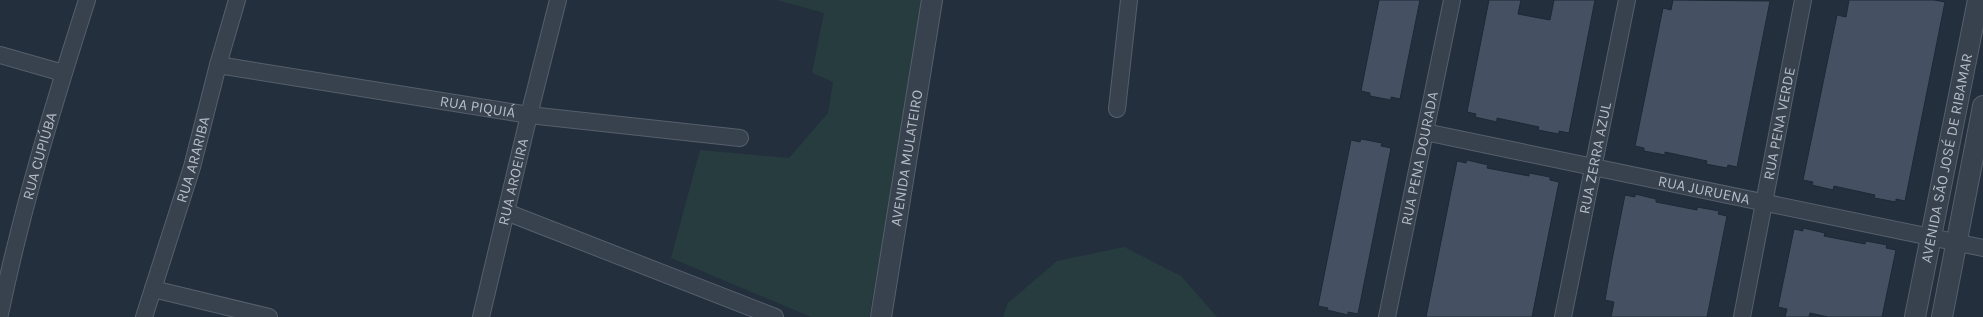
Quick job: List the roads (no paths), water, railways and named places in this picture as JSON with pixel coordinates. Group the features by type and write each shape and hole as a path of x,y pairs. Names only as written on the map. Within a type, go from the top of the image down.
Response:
{"street":[{"name":"RUA CUPIÚBA","path":"0,314 5,261 87,0"},
{"name":"RUA ARARIBA","path":"144,317 192,167 218,65 237,0"},
{"name":"RUA AROEIRA","path":"481,317 529,114 558,0"},
{"name":"AVENIDA MULATEIRO","path":"881,317 932,0"},
{"path":"1117,109 1129,0"},
{"name":"RUA PENA DOURADA","path":"1387,317 1452,0"},
{"name":"RUA ZERRA AZUL","path":"1563,317 1627,0"},
{"name":"RUA PENA VERDE","path":"1742,317 1803,0"},
{"name":"AVENIDA SÃO JOSÉ DE RIBAMAR","path":"1915,317 1978,0"},
{"path":"0,55 63,73"},
{"name":"RUA PIQUIÁ","path":"218,65 529,114 740,138"},
{"name":"AVENIDA SÃO JOSÉ DE RIBAMAR","path":"1942,317 1958,242 1983,106"},
{"name":"RUA JURUENA","path":"1425,132 1932,236 1983,248"},
{"path":"506,212 775,317"},
{"path":"153,289 269,317"}]}
